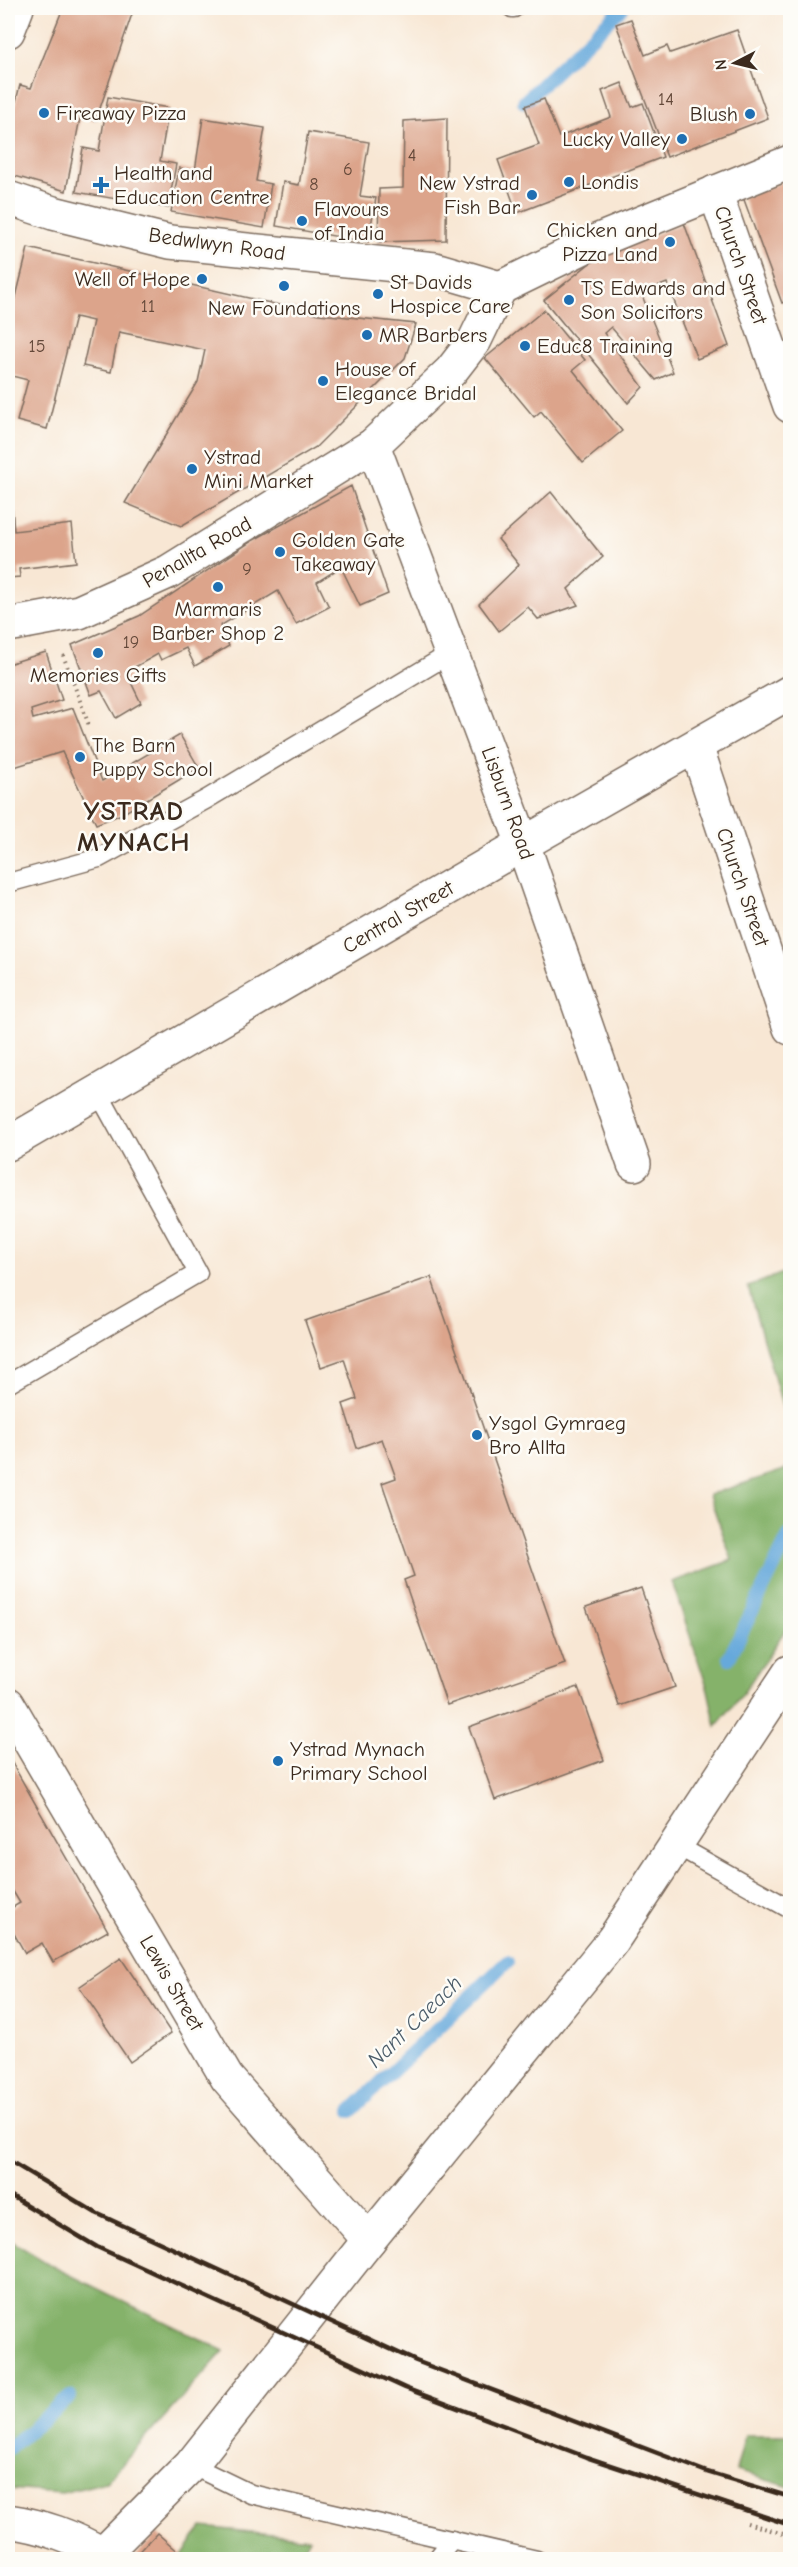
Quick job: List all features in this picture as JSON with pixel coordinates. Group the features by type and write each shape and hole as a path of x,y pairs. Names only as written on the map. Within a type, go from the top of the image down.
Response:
{"street":[{"path":"8,31 17,8"},
{"path":"500,288 594,242 790,162"},
{"name":"Church Street","path":"716,192 790,406"},
{"name":"Bedwlwyn Road","path":"8,198 53,213 170,242 435,269 500,288"},
{"name":"Penallta Road","path":"8,625 79,612 168,572 373,445 451,371 475,340 500,288"},
{"name":"Lisburn Road","path":"373,445 524,844 634,1164"},
{"name":"Central Street","path":"8,1144 790,692"},
{"name":"Church Street","path":"696,746 790,1028"},
{"path":"8,2521 35,2525 74,2537 99,2557 191,2465 369,2240 614,1940 790,1672"},
{"name":"Lewis Street","path":"8,1704 227,2078 369,2240"}],"lane":[{"path":"8,883 99,858 207,799 451,653"},
{"path":"8,1384 198,1273 98,1092"},
{"path":"676,1845 790,1909"},
{"path":"191,2465 251,2494 537,2559"},
{"path":"436,2559 452,2540"}],"path":[{"path":"50,618 90,728"},
{"path":"747,2523 790,2536"}],"green space":[{"path":"790,1270 790,1433 748,1287"},
{"path":"790,1468 790,1623 742,1695 716,1726 708,1690 672,1582 732,1560 709,1495"},
{"path":"8,2239 54,2267 224,2351 106,2482 62,2493 8,2489"},
{"path":"745,2435 790,2435 790,2487 736,2471"},
{"path":"202,2527 310,2538 298,2559 188,2560 182,2555"}],"building":[{"path":"63,8 134,8 96,120 80,118 66,191 8,174 8,133 20,85 31,88"},
{"path":"631,19 645,55 667,46 670,53 737,30 768,118 667,157 616,24"},
{"path":"622,83 632,107 643,103 663,157 517,213 498,160 539,145 525,106 544,99 559,137 611,117 602,91"},
{"path":"108,97 169,108 160,161 176,164 168,208 76,192 83,148 99,151"},
{"path":"203,118 265,128 256,181 271,184 264,228 171,212 179,168 195,171"},
{"path":"447,118 446,240 378,242 379,189 403,188 404,121"},
{"path":"308,132 369,142 360,196 376,198 368,242 276,226 283,182 299,185"},
{"path":"790,179 790,300 782,303 743,197"},
{"path":"684,223 729,346 697,359 667,283 641,293 673,372 656,380 611,327 604,333 643,387 628,403 544,300 599,256"},
{"path":"8,246 15,249 8,270"},
{"path":"28,248 319,314 416,324 405,358 316,447 181,526 125,503 198,382 205,350 119,332 111,372 83,366 93,321 75,317 47,429 17,421 28,380 8,375 8,299 15,301"},
{"path":"544,310 585,360 573,370 622,431 583,463 541,411 534,417 485,358"},
{"path":"351,486 388,594 360,606 341,567 317,582 329,607 296,624 278,591 220,626 229,646 195,666 186,648 161,660 158,654 126,672 141,703 116,718 101,691 91,695 72,645 139,616 252,541"},
{"path":"551,492 603,557 568,589 578,605 538,619 528,607 499,631 479,604 519,565 498,539"},
{"path":"12,505 14,531 72,524 76,562 19,569 20,577 8,578 8,506"},
{"path":"46,652 62,700 31,710 33,719 73,708 102,781 180,735 199,768 122,814 96,824 62,752 8,769 8,664"},
{"path":"431,1277 565,1664 447,1705 404,1580 414,1576 382,1483 396,1478 382,1439 357,1448 343,1404 357,1399 344,1359 321,1367 305,1321"},
{"path":"641,1588 675,1687 619,1706 586,1607"},
{"path":"578,1687 604,1760 495,1800 469,1727"},
{"path":"8,1756 108,1931 53,1962 42,1943 25,1953 8,1923 8,1910 20,1903 8,1883"},
{"path":"121,1958 171,2033 130,2062 79,1987"},
{"path":"157,2533 182,2555 188,2559 133,2559"}],"waterway":[{"path":"524,102 622,8"},
{"name":"Nant Caeach","path":"729,1658 790,1534"},
{"name":"Nant Caeach","path":"351,2111 507,1962"},
{"name":"Nant Caeach","path":"8,2449 70,2397"}],"railway":[{"path":"8,2160 96,2213 416,2361 707,2472 790,2497"},
{"path":"8,2194 97,2247 405,2388 586,2457 790,2525"}],"place":[{"name":"Fireaway Pizza","path":"44,113"},
{"name":"Blush","path":"750,114"},
{"name":"Lucky Valley","path":"682,139"},
{"name":"Londis","path":"569,182"},
{"name":"Health and Education Centre","path":"101,185"},
{"name":"New Ystrad Fish Bar","path":"532,195"},
{"name":"Flavours of India","path":"302,221"},
{"name":"Chicken and Pizza Land","path":"670,242"},
{"name":"Well of Hope","path":"202,279"},
{"name":"New Foundations","path":"284,286"},
{"name":"St Davids Hospice Care","path":"378,294"},
{"name":"TS Edwards and Son Solicitors","path":"569,300"},
{"name":"MR Barbers","path":"367,335"},
{"name":"Educ8 Training","path":"525,346"},
{"name":"House of Elegance Bridal","path":"323,381"},
{"name":"Ystrad Mini Market","path":"192,469"},
{"name":"Golden Gate Takeaway","path":"280,552"},
{"name":"Marmaris Barber Shop 2","path":"218,587"},
{"name":"Memories Gifts","path":"98,653"},
{"name":"The Barn Puppy School","path":"80,757"},
{"name":"Ysgol Gymraeg Bro Allta","path":"477,1435"},
{"name":"Ystrad Mynach Primary School","path":"278,1761"}],"district":[{"name":"YSTRAD MYNACH","path":"134,826"}]}
